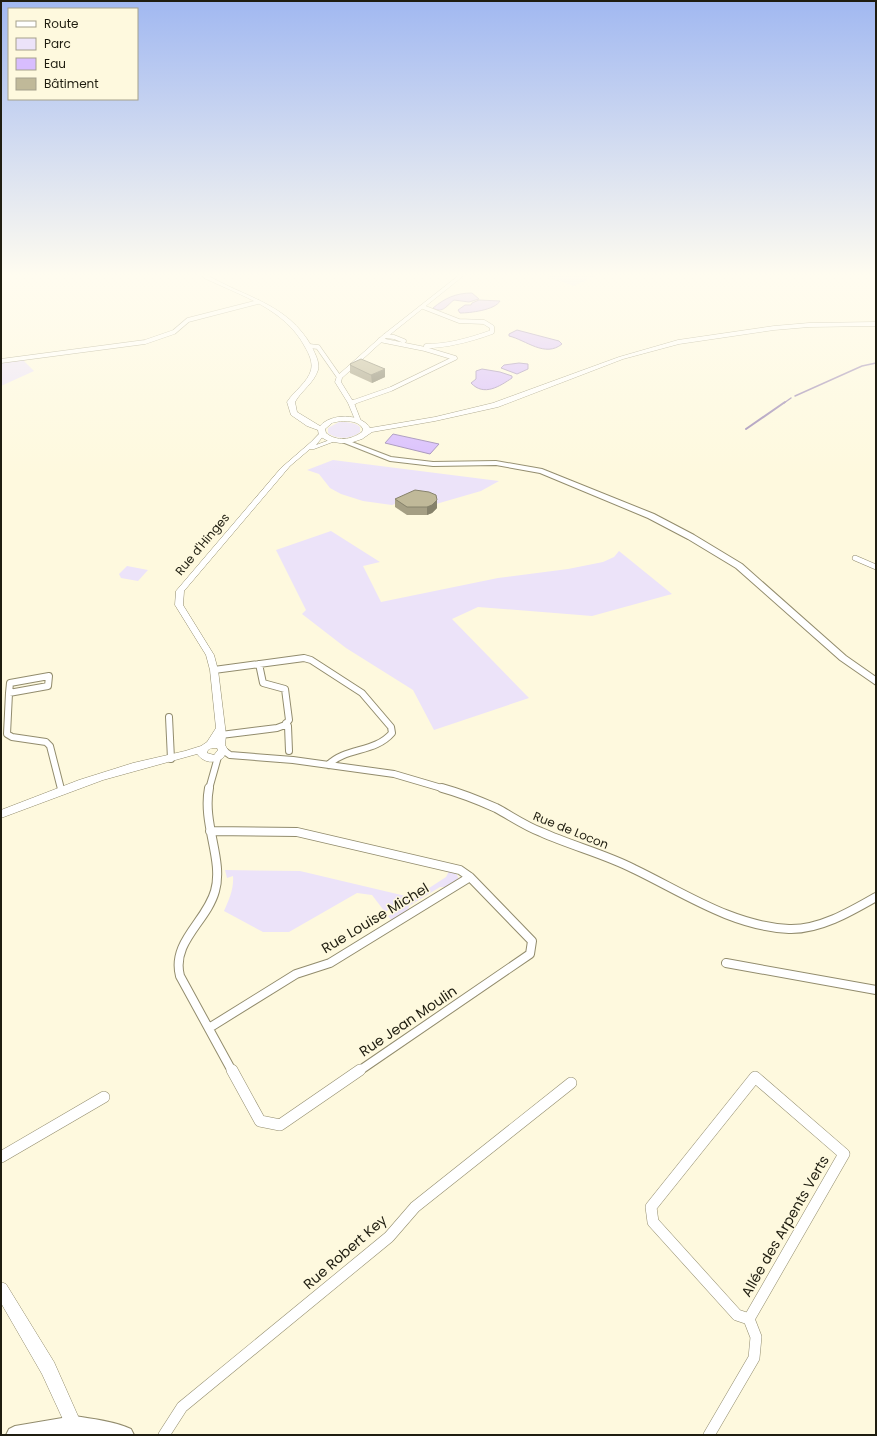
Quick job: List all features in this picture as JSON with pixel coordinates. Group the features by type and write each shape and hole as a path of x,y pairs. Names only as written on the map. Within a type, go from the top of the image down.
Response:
{"main road":[{"path":"305,340 315,361 315,369 303,388 295,394 291,402 294,413 321,432 335,440 344,441 378,454 411,462 433,464 496,463 542,470 651,516 691,537 738,566 843,658 873,680"},
{"path":"344,441 364,434 370,430 495,405 621,358 678,342 692,340"},
{"path":"304,419 327,423 344,419 386,425 411,423"},
{"path":"361,422 366,426 364,434 365,445 378,454"},
{"path":"321,432 327,423"},
{"path":"15,1435 74,1430 107,1430 125,1435"}],"street":[{"path":"1,361 43,357 152,340"},
{"path":"339,377 380,340"},
{"path":"351,404 403,383 455,358 425,349 380,340"},
{"path":"401,340 425,346 442,346 469,340"},
{"path":"308,346 318,347 339,377 338,382 361,422"},
{"path":"344,419 348,415 351,404"},
{"name":"Rue d'Hinges","path":"213,752 221,732 214,670 210,655 179,605 180,591 282,468 317,440 321,432"},
{"name":"Rue d'Hinges","path":"295,457 312,448 335,440"},
{"path":"855,558 876,567"},
{"path":"214,670 304,658 311,660 362,693 391,727 392,733 387,739 360,750 344,753 333,758 328,765"},
{"path":"221,732 277,728 289,720 285,689 263,682 259,664"},
{"path":"9,693 48,686 49,676 10,683 9,693 7,734 12,737 46,742 50,746 60,789"},
{"path":"169,718 171,759"},
{"path":"286,723 288,726 289,751"},
{"path":"1,814 60,789 134,767 185,756 213,752"},
{"name":"Rue de Locon","path":"213,752 229,758 247,757 293,760 394,774 462,794 495,808 540,832 633,868 710,908 736,918 764,925 789,929 812,927 855,909 876,897"},
{"name":"Rue Jean Moulin","path":"210,831 296,832 460,870 470,877 532,941 530,954 280,1125 260,1122 180,976 178,961 185,942 207,911 216,891 218,872 210,831 207,805 214,770 213,752"},
{"name":"Rue Louise Michel","path":"209,1028 296,974 330,963 470,877"},
{"path":"726,963 876,990"},
{"name":"Allée des Arpents Verts","path":"755,1077 844,1154 749,1319 737,1315 653,1222 651,1208 755,1077"},
{"name":"Rue Robert Key","path":"164,1435 182,1407 389,1237 415,1207 571,1083"},
{"path":"1,1157 104,1097"},
{"path":"1,1289 48,1368 74,1430"},
{"path":"709,1435 754,1358 756,1337 749,1319"}],"green space":[{"path":"25,359 24,361 34,371 1,386 1,363"},
{"path":"339,422 355,424 360,427 360,432 353,436 344,438 335,437 328,433 328,428"},
{"path":"333,460 499,481 481,491 436,504 415,497 392,505 363,501 341,494 330,488 319,474 307,470"},
{"path":"331,531 380,562 363,566 381,602 498,578 568,569 603,562 614,557 619,551 672,594 592,616 478,607 452,619 529,698 434,730 413,690 346,648 302,614 306,610 276,550"},
{"path":"127,566 148,570 138,581 121,578 119,574"},
{"path":"225,870 300,871 414,898 446,877 449,871 456,873 459,879 446,887 440,887 409,906 408,911 392,921 388,916 393,913 390,909 385,912 372,895 357,893 289,932 263,932 224,911 233,885 233,876 227,878"}],"water":[{"path":"520,340 555,340 562,344 556,348 549,349 536,347"},
{"path":"519,363 528,364 528,369 517,374 501,368 504,365"},
{"path":"482,369 500,372 512,376 512,378 492,389 481,389 471,383 476,379 476,371"},
{"path":"393,434 439,444 430,454 385,443"}],"building":[{"path":"361,359 385,369 371,375 350,365"},
{"path":"415,490 429,492 436,495 437,500 432,505 427,507 407,507 395,499"}],"waterway":[{"path":"795,396 862,366 876,363"},
{"path":"784,403 791,398"},
{"path":"746,429 785,402"}]}
